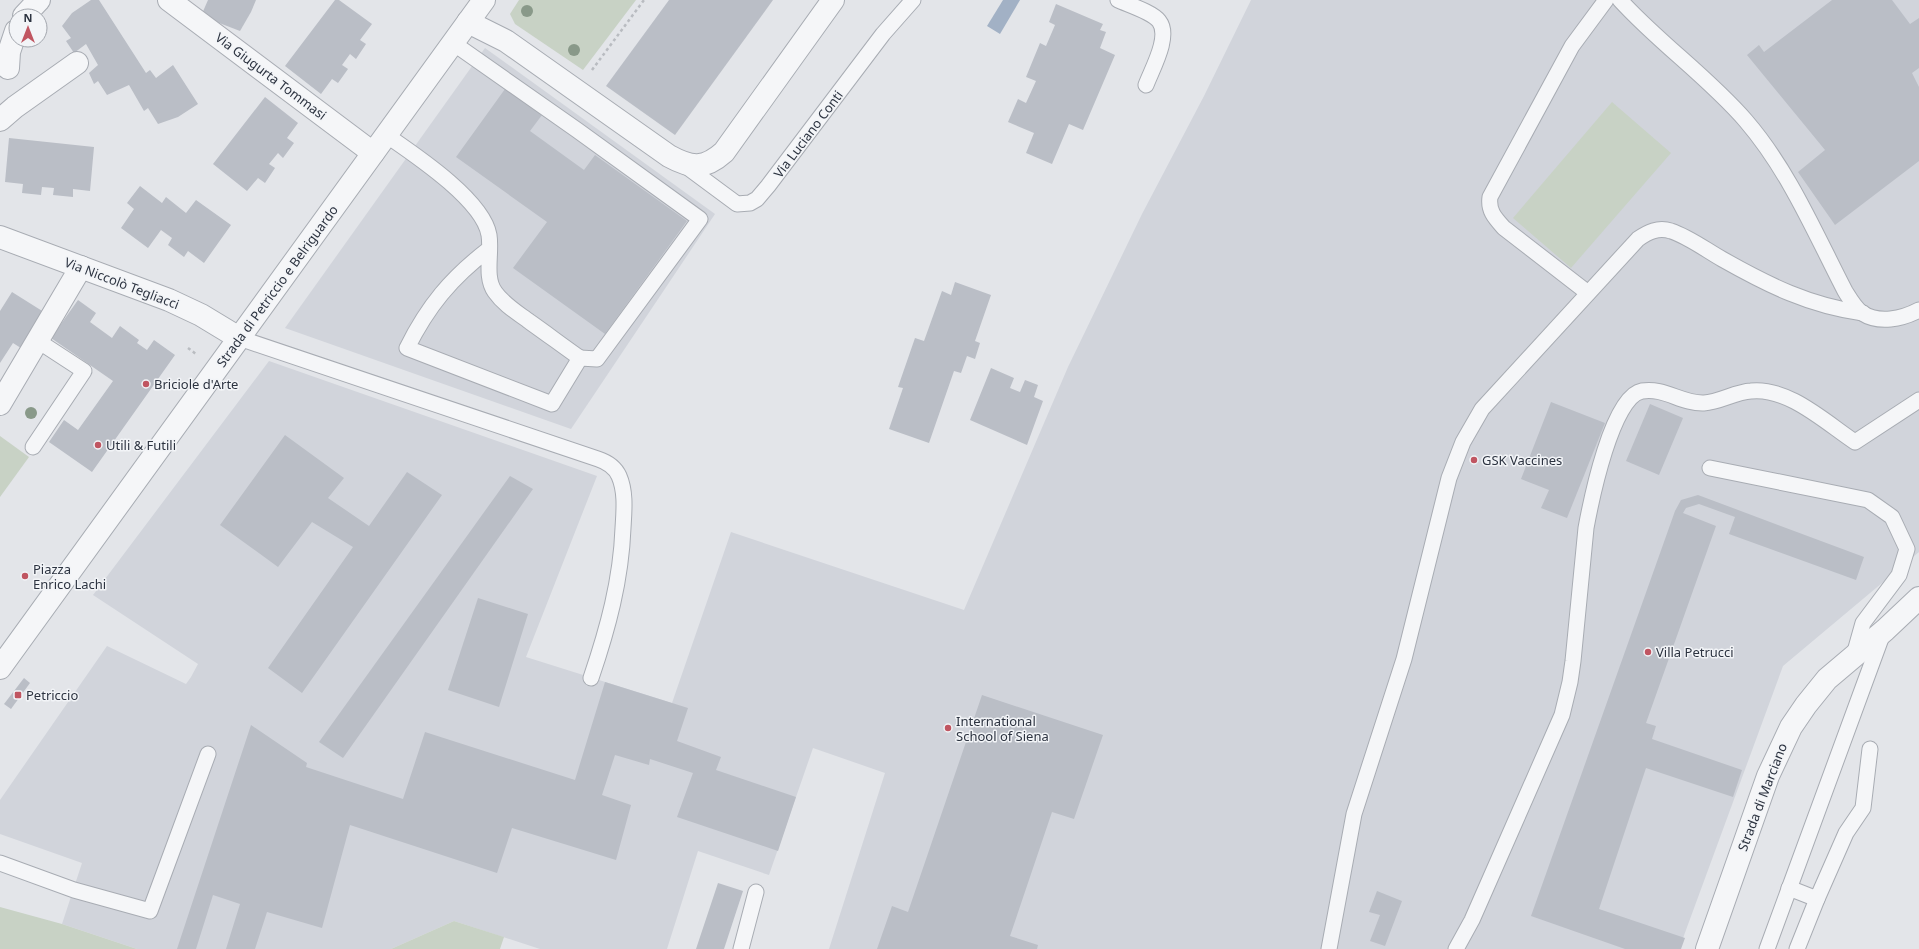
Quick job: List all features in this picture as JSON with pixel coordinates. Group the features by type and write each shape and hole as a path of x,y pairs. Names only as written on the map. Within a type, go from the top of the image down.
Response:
{"street":[{"path":"32,8 39,0"},
{"name":"Via Giugurta Tommasi","path":"169,0 373,153"},
{"name":"Strada di Petriccio e Belriguardo","path":"0,668 484,0"},
{"name":"Via Luciano Conti","path":"468,22 506,41 669,156 683,164 696,166 707,164 716,160 724,152 833,0"},
{"path":"8,68 10,48"},
{"path":"0,120 77,62"},
{"name":"Via Niccolò Tegliacci","path":"0,237 169,300 201,315 239,338"},
{"path":"2,398 38,341 81,267"},
{"name":"Strada di Marciano","path":"1707,949 1768,776 1779,748 1791,727 1816,692 1839,667 1885,630 1919,598"}],"lane":[{"name":"Via Luciano Conti","path":"683,164 737,204 750,203 757,199 882,34 913,0"},
{"path":"1118,0 1139,9 1158,20 1164,29 1164,40 1146,85"},
{"path":"1588,293 1504,228 1494,217 1489,206 1490,197 1572,46 1606,0"},
{"path":"1620,0 1712,86 1746,121 1758,136 1784,173 1844,291 1863,313"},
{"path":"386,135 433,168 478,210 486,224 489,236 488,249 490,280 494,291 505,303 580,358 597,359 700,219 453,43"},
{"path":"1329,949 1354,814 1404,659 1449,478 1463,442 1482,409 1588,293 1638,239 1655,230 1663,229 1672,231 1754,277 1789,293 1835,309 1889,319 1909,315 1919,310"},
{"path":"488,249 464,268 443,291 418,326 407,348 552,404 580,358"},
{"path":"239,338 598,459 613,468 618,475 623,493 624,509 620,568 613,606 591,678"},
{"path":"33,448 84,371 38,341"},
{"path":"1456,949 1472,920 1562,715 1571,675 1586,528 1590,504 1608,443 1617,420 1627,401 1634,395 1645,391 1660,391 1698,403 1708,402 1751,391 1775,392 1793,400 1855,442 1919,400"},
{"path":"1710,468 1868,500 1892,517 1906,549 1899,575 1863,623 1854,655"},
{"path":"1766,949 1885,630"},
{"path":"1797,949 1816,899 1846,833 1863,808 1870,749"},
{"path":"0,863 74,890 150,910 208,754"},
{"path":"1789,888 1816,899"},
{"path":"741,949 756,892"}],"path":[{"path":"590,72 644,0"},
{"path":"188,348 198,355"}],"shaded area":[{"path":"519,0 636,0 583,70 515,24 510,14"},
{"name":"GSK Vaccines","path":"1251,0 1919,0 1919,552 1783,666 1679,949 829,949 885,773 813,748 769,875 698,851 667,949 540,949 454,921 391,949 137,949 62,924 82,863 0,834 0,800 107,646 186,684 191,677 198,664 93,595 269,361 597,476 526,657 672,703 731,532 964,610 1068,367 1142,214 1204,96"},
{"path":"485,48 715,214 571,429 285,328"},
{"path":"1612,102 1671,153 1571,268 1513,218"},
{"path":"0,436 29,457 0,497"},
{"path":"0,907 62,924 137,949 0,949"},
{"path":"454,921 504,937 500,949 391,949"}],"water":[{"path":"1003,0 1020,0 1000,34 987,26"}],"building":[{"path":"91,0 99,0 146,73 150,70 156,78 173,65 198,104 178,117 158,124 148,108 144,111 129,85 107,95 98,81 94,84 89,73 98,65 86,44 74,53 66,41 71,38 62,26 72,13"},
{"path":"208,0 256,0 240,31 201,16"},
{"path":"335,0 339,0 372,24 360,40 366,44 356,59 350,54 342,65 348,69 338,83 332,79 321,94 285,66"},
{"path":"669,0 773,0 675,135 606,86"},
{"path":"1832,0 1892,0 1910,24 1919,18 1919,68 1912,73 1919,87 1919,161 1835,225 1798,172 1825,150 1747,55 1759,45 1764,52"},
{"path":"1056,4 1103,24 1100,30 1106,32 1100,48 1115,55 1083,130 1069,124 1052,164 1026,153 1034,133 1008,122 1018,99 1026,103 1036,81 1026,77 1040,43 1046,46 1055,25 1049,22"},
{"path":"505,89 542,115 530,131 584,170 595,155 687,221 605,334 513,268 547,222 456,157"},
{"path":"265,97 298,123 287,138 294,143 283,158 278,153 269,164 275,168 265,183 258,178 247,191 213,164"},
{"path":"9,138 94,147 90,191 73,189 73,197 53,195 54,188 42,187 41,195 22,193 23,184 5,182"},
{"path":"140,186 162,203 166,197 186,213 196,200 231,225 204,263 188,251 184,257 168,245 172,238 161,230 148,248 121,228 134,209 127,203"},
{"path":"955,282 991,295 975,341 980,343 975,359 967,356 961,373 954,371 929,443 889,429 903,388 898,387 915,338 924,341 942,291 951,295"},
{"path":"12,292 47,314 24,350 13,343 0,363 0,311"},
{"path":"78,300 96,313 90,322 112,338 120,326 139,340 137,343 147,350 154,340 175,355 92,472 49,442 64,420 78,430 113,381 51,338"},
{"path":"991,368 1014,378 1010,388 1020,392 1025,380 1038,385 1034,397 1043,401 1027,445 970,420"},
{"path":"1551,402 1605,423 1567,518 1541,508 1549,490 1521,479"},
{"path":"1650,404 1683,418 1659,475 1626,461"},
{"path":"285,435 344,478 328,498 369,526 407,472 442,495 302,693 268,668 353,547 312,522 278,567 220,525"},
{"path":"510,476 533,489 343,758 319,742"},
{"name":"Villa Petrucci","path":"1698,495 1864,557 1856,580 1729,534 1735,517 1699,504 1686,508 1683,513 1716,526 1646,723 1656,726 1652,739 1742,770 1733,797 1646,768 1599,909 1685,938 1681,949 1625,949 1531,916 1675,511 1681,500"},
{"path":"478,598 528,614 499,707 448,690"},
{"path":"24,678 30,683 11,709 4,704"},
{"path":"605,682 688,708 677,741 721,757 716,770 796,797 778,851 677,817 693,773 650,759 649,765 615,755 602,795 631,805 616,860 512,828 497,873 350,825 322,928 267,912 255,949 226,949 240,904 213,895 196,949 177,949 251,725 307,763 306,767 403,799 425,732 575,780"},
{"path":"982,695 1103,735 1074,819 1052,812 1010,936 1038,945 1037,949 877,949 892,906 908,912"},
{"path":"718,883 743,891 724,949 696,949"},
{"path":"1377,891 1402,901 1385,946 1370,941 1380,915 1369,912"}],"place":[{"name":"Briciole d'Arte","path":"146,384"},
{"name":"Utili & Futili","path":"98,445"},
{"name":"GSK Vaccines","path":"1474,460"},
{"name":"Piazza Enrico Lachi","path":"25,576"},
{"name":"Villa Petrucci","path":"1648,652"},
{"name":"Petriccio","path":"18,695"},
{"name":"International School of Siena","path":"948,728"}]}
